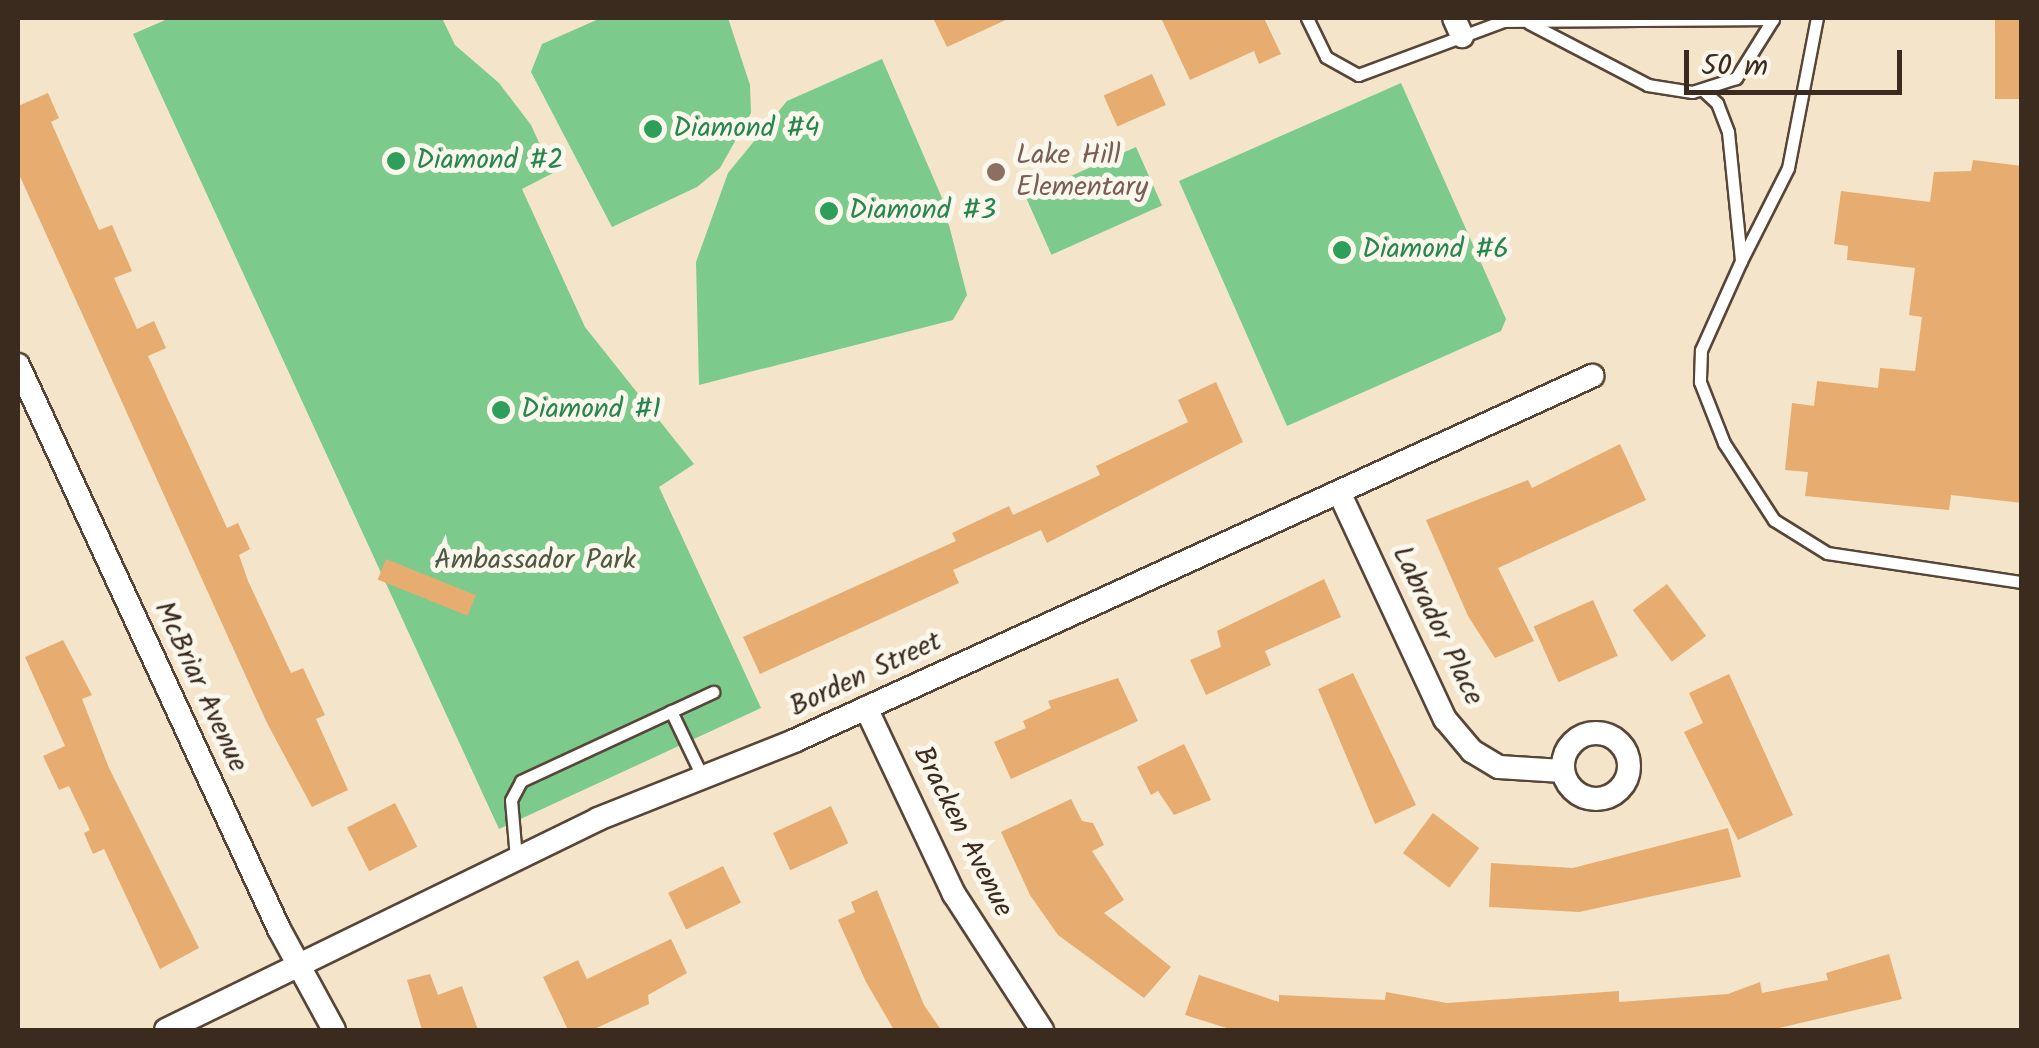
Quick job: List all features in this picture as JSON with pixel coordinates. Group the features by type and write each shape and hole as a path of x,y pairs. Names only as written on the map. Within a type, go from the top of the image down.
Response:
{"street":[{"name":"McBriar Avenue","path":"18,366 280,929 334,1030"},
{"name":"Borden Street","path":"166,1030 516,861 702,776 866,708 1592,376"},
{"name":"Labrador Place","path":"1339,492 1445,719 1472,751 1499,767 1562,771"},
{"name":"Bracken Avenue","path":"866,708 954,894 1042,1030"}],"lane":[{"path":"1307,18 1326,57 1358,75 1458,26 1503,21 1780,18"},
{"path":"1530,23 1648,85 1704,91 1736,78 1780,18"},
{"path":"1818,18 1788,168 1701,350 1700,382 1724,443 1774,520 1827,553 2022,582"},
{"path":"1704,91 1717,103 1728,132 1741,261"},
{"path":"516,861 511,800 522,781 713,692"},
{"path":"671,711 702,776"}],"green space":[{"name":"Ambassador Park","path":"170,18 442,18 455,45 499,83 531,125 553,173 522,189 585,327 694,464 659,487 761,708 499,829 133,34"},
{"name":"Diamond #4","path":"601,18 728,18 750,85 751,113 720,168 697,187 612,227 531,72 542,44"},
{"name":"Diamond #3","path":"882,59 942,198 967,295 953,320 699,385 696,262 728,173 787,101"},
{"name":"Diamond #6","path":"1401,83 1506,319 1501,331 1287,426 1179,181"},
{"path":"1136,147 1162,205 1051,255 1025,196"}],"building":[{"path":"933,18 1010,18 947,47"},
{"path":"1161,18 1264,18 1281,54 1259,64 1254,51 1190,80"},
{"path":"1995,18 2022,18 2022,99 1995,99"},
{"path":"1152,74 1166,105 1117,127 1104,96"},
{"path":"48,93 59,118 51,122 99,230 112,225 132,271 114,278 137,329 154,321 166,348 148,356 227,528 238,523 250,549 239,555 248,581 291,673 303,668 325,715 316,719 348,790 312,807 267,723 18,172 18,106"},
{"path":"1973,160 2022,166 2022,503 1951,495 1949,510 1805,496 1808,472 1785,470 1792,403 1814,406 1817,381 1878,388 1880,368 1915,371 1922,317 1909,315 1915,268 1847,260 1848,246 1834,244 1841,191 1930,202 1934,172 1971,171"},
{"path":"1216,382 1243,442 1047,543 1041,530 953,570 959,583 760,674 743,637 956,541 952,533 1009,506 1013,515 1100,475 1096,466 1188,422 1178,400"},
{"path":"1620,444 1646,500 1498,568 1534,641 1495,658 1468,616 1426,520 1528,480 1532,488"},
{"path":"386,559 476,595 468,616 378,579"},
{"path":"1324,579 1341,617 1265,651 1271,665 1206,695 1190,660 1221,647 1217,631"},
{"path":"1667,584 1706,636 1672,662 1633,610"},
{"path":"1593,600 1618,656 1558,682 1534,626"},
{"path":"63,640 92,695 82,699 109,768 199,948 160,969 104,849 93,854 84,833 90,830 69,786 59,790 43,756 65,746 25,657"},
{"path":"1353,673 1416,805 1375,824 1318,689"},
{"path":"1729,674 1793,815 1738,840 1684,732 1703,723 1689,693"},
{"path":"1118,678 1138,721 1011,779 994,742 1026,728 1023,721 1051,708 1048,701"},
{"path":"1184,744 1211,800 1174,815 1158,791 1151,795 1137,767"},
{"path":"1071,799 1082,821 1093,823 1104,845 1092,851 1124,900 1104,913 1171,967 1144,998 1058,935 1030,895 1001,832"},
{"path":"395,803 417,847 369,871 347,828"},
{"path":"831,806 848,843 790,870 773,833"},
{"path":"1433,813 1479,848 1449,888 1403,853"},
{"path":"1728,828 1741,877 1579,912 1489,907 1491,863 1573,868"},
{"path":"723,866 741,903 686,930 668,893"},
{"path":"877,890 924,1005 941,1030 894,1030 866,982 838,920 855,912 851,902"},
{"path":"671,939 687,973 648,995 649,1004 592,1030 568,1030 543,977 578,960 587,979"},
{"path":"1889,954 1902,999 1771,1030 1233,1030 1185,1015 1199,975 1279,1002 1279,995 1385,1000 1386,992 1447,1003 1619,991 1619,1002 1728,994 1760,982 1762,993 1828,980 1826,973"},
{"path":"430,974 438,995 462,986 478,1030 422,1030 407,980"}],"place":[{"name":"Diamond #4","path":"653,129"},
{"name":"Diamond #2","path":"396,161"},
{"name":"Lake Hill Elementary","path":"996,172"},
{"name":"Diamond #3","path":"829,211"},
{"name":"Diamond #6","path":"1342,250"},
{"name":"Diamond #1","path":"501,410"}]}
